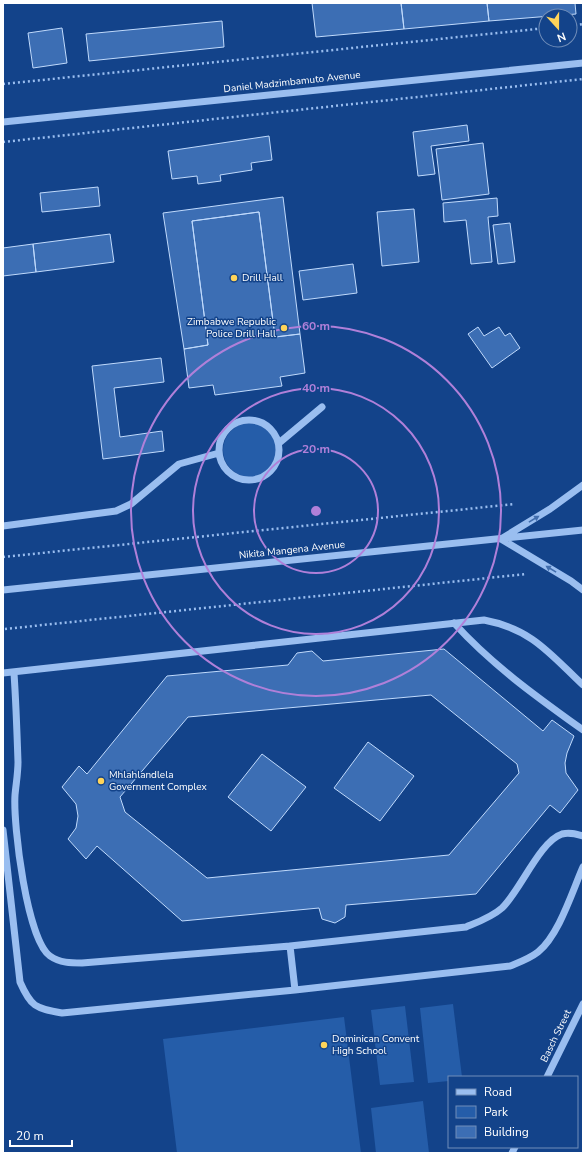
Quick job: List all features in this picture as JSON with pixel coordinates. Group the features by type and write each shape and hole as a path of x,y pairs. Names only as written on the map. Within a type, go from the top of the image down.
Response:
{"street":[{"name":"Daniel Madzimbamuto Avenue","path":"3,122 583,63"},
{"path":"279,443 322,408"},
{"path":"250,420 269,426 279,443 279,458 272,471 264,477 254,480 244,480 235,477 227,471 221,462 219,453 220,442 224,433 231,426 240,421 250,420"},
{"path":"3,526 116,511 131,504 180,464 219,453"},
{"path":"583,485 550,509 501,539 571,581 583,590"},
{"name":"Nikita Mangena Avenue","path":"3,590 583,530"},
{"path":"3,673 426,628 484,620 500,623 524,632 536,641 583,685"},
{"path":"454,623 472,643 506,674 583,730"},
{"path":"14,673 18,764 15,796 19,852 34,930 40,944 50,956 65,963 82,963 290,946 466,927 484,920 501,908 549,842 561,834 573,833 583,836"},
{"path":"3,830 20,982 27,998 39,1009 62,1013 295,990 510,966 528,960 539,951 553,933 583,867"},
{"path":"290,946 295,990"},
{"name":"Basch Street","path":"547,1076 583,1004"}],"path":[{"path":"3,84 538,29"},
{"path":"3,142 583,79"},
{"path":"3,558 515,504"},
{"path":"6,629 526,574"}],"green space":[{"path":"250,423 260,425 269,431 275,440 277,450 275,460 269,469 260,475 250,477 240,475 231,469 225,460 223,450 225,440 231,431 240,425"},
{"path":"453,1004 462,1076 448,1076 448,1081 428,1083 420,1008"},
{"path":"405,1006 414,1082 380,1085 371,1010"},
{"path":"344,1017 361,1153 177,1153 163,1039"},
{"path":"423,1101 429,1153 376,1153 371,1108"}],"building":[{"path":"312,3 401,3 404,29 316,37"},
{"path":"401,3 487,3 489,21 404,29"},
{"path":"487,3 575,3 575,8 538,8 538,17 489,21"},
{"path":"222,21 224,47 89,61 86,34"},
{"path":"62,28 67,63 33,68 28,33"},
{"path":"467,125 469,141 431,146 435,174 418,176 413,132"},
{"path":"269,136 272,160 251,163 252,170 220,175 221,181 198,184 197,176 172,179 168,151"},
{"path":"483,143 489,194 442,200 436,149"},
{"path":"98,187 100,206 42,212 40,193"},
{"path":"283,197 300,334 275,337 259,212 192,221 208,345 184,349 163,213"},
{"path":"497,198 498,216 488,217 492,262 471,264 466,220 444,222 443,203"},
{"path":"414,209 419,262 382,266 377,212"},
{"name":"Drill Hall","path":"259,212 275,337 300,334 305,373 280,377 282,386 215,395 213,385 189,388 184,349 208,345 192,221"},
{"path":"510,223 515,262 498,264 493,225"},
{"path":"110,234 114,262 36,272 33,244"},
{"path":"33,244 36,272 3,276 3,248"},
{"path":"353,264 357,293 303,300 299,271"},
{"path":"478,327 484,336 499,327 505,336 510,333 520,348 492,368 468,334"},
{"path":"161,358 164,382 114,388 120,437 162,431 164,451 103,459 92,366"},
{"name":"Mhlahlandlela Government Complex","path":"444,649 543,731 552,720 574,736 567,753 565,763 566,773 578,790 560,813 550,805 476,894 346,905 345,917 335,923 322,919 319,908 182,921 97,846 86,859 68,839 76,828 78,816 76,804 62,787 79,766 87,774 167,676 288,665 297,653 312,651 323,661","holes":["431,695 517,764 519,773 449,855 207,878 125,812 120,797 188,717"]},
{"path":"368,742 414,776 380,821 334,788"},
{"path":"262,754 306,787 271,831 228,797"}],"place":[{"name":"Drill Hall","path":"234,278"},
{"name":"Zimbabwe Republic Police Drill Hall","path":"284,328"},
{"name":"Mhlahlandlela Government Complex","path":"101,781"},
{"name":"Dominican Convent High School","path":"324,1045"}]}
